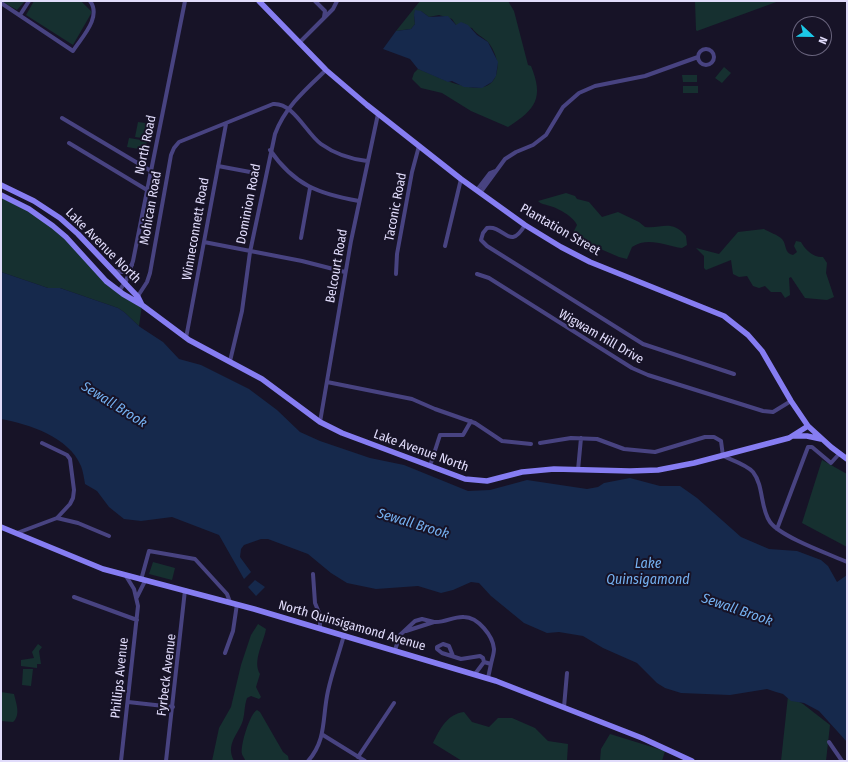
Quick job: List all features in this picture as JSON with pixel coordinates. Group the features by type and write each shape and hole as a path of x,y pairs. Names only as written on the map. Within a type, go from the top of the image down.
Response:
{"main road":[{"name":"Plantation Street","path":"253,1 260,2 326,70 378,114 461,179 525,225 561,247 590,262 724,316 748,335 762,351 791,401 808,426 839,454 847,459"},
{"name":"Lake Avenue North","path":"1,185 34,201 66,222 124,284 136,300"},
{"name":"Lake Avenue North","path":"1,195 29,209 66,237 106,281 119,291 136,300 186,338 262,379 320,422 342,433 459,477 476,481 486,481 541,470 658,470 723,456 794,436"},
{"path":"29,209 34,201"},
{"path":"794,436 808,426"},
{"path":"794,436 807,436 822,439"},
{"name":"North Quinsigamond Avenue","path":"1,526 90,565 126,576 230,602 488,678 651,741 692,761"}],"street":[{"path":"20,14 29,1"},
{"path":"1,3 20,14 24,20 73,51 95,17 94,5 90,1"},
{"name":"North Road","path":"119,291 133,265 185,1"},
{"path":"315,1 326,10 324,18"},
{"path":"299,43 336,6 337,1"},
{"path":"479,191 494,176 495,171 509,156 542,138 549,132 566,104 583,90 646,76 698,57"},
{"name":"Dominion Road","path":"230,361 242,311 250,252 270,150 278,126 288,108 326,70"},
{"name":"Mohican Road","path":"136,300 150,273 172,150 180,142 273,104 280,103 288,108"},
{"path":"288,108 320,143 348,158 367,161"},
{"name":"Belcourt Road","path":"320,422 345,272 378,114"},
{"path":"62,118 151,171"},
{"name":"Winneconnett Road","path":"186,338 226,124"},
{"path":"69,142 147,190"},
{"name":"Taconic Road","path":"396,274 397,254 412,172 420,146"},
{"path":"270,150 285,169 310,188 320,193 359,201"},
{"path":"218,166 250,172"},
{"path":"445,246 461,179"},
{"path":"301,238 310,188"},
{"name":"Wigwam Hill Drive","path":"525,225 518,235 512,237 508,237 494,229 487,228 483,232 481,240 487,246 643,344 734,374"},
{"path":"204,242 302,261 345,272"},
{"path":"110,269 122,272 133,265"},
{"name":"Wigwam Hill Drive","path":"477,274 489,278 632,368 648,375 763,411 773,412 791,401"},
{"path":"327,382 402,396 471,422 502,441 532,444"},
{"path":"430,466 440,435 463,435 471,422"},
{"path":"540,443 571,438 597,439 624,449 655,452 705,437 715,437 721,441 723,456 753,472 758,484 766,515 777,529 847,562"},
{"path":"578,470 581,438"},
{"path":"17,533 57,518 70,504 73,498 72,466 66,455 42,443"},
{"path":"777,529 808,447 812,447 832,463 839,454"},
{"path":"57,518 78,523 110,536"},
{"path":"136,597 143,580 149,551 195,559 227,594 230,602"},
{"path":"313,574 315,603 320,615 320,628"},
{"name":"Phillips Avenue","path":"121,761 137,620 136,597 134,589 126,576"},
{"name":"Fyrbeck Avenue","path":"166,761 185,590"},
{"path":"74,597 137,620"},
{"path":"224,653 233,631 237,604"},
{"path":"395,650 400,635 417,620 444,622 462,617 475,621 485,630 493,645 494,654 490,664 488,678"},
{"path":"406,631 434,622"},
{"path":"308,761 316,751 323,735 327,693 344,635"},
{"path":"453,656 465,659 478,655 482,657 484,662 490,664"},
{"path":"475,674 484,662"},
{"path":"564,707 567,673"},
{"path":"128,702 173,707"},
{"path":"358,757 394,703"},
{"path":"323,735 365,761"},
{"path":"829,742 842,761"}],"green space":[{"path":"1,1 25,1 17,10"},
{"path":"34,1 81,1 92,12 73,45 26,15"},
{"path":"420,1 508,1 514,11 528,65 531,66 537,86 535,102 518,121 508,127 471,111 442,93 421,88 412,79 414,73 418,69 450,82 475,88 485,86 493,81 497,71 496,56 488,42 472,28 456,25 452,19 439,15 429,17 421,11 414,15 415,24 411,29 396,31"},
{"path":"695,1 779,1 697,31"},
{"path":"724,67 731,73 722,83 715,78"},
{"path":"682,75 697,75 697,82 683,82"},
{"path":"683,86 698,86 698,93 683,93"},
{"path":"138,122 152,124 150,139 135,137"},
{"path":"129,138 147,141 145,150 127,147"},
{"path":"566,193 575,196 577,199 589,202 602,217 618,212 639,222 645,227 671,226 676,228 686,236 687,245 682,248 644,242 632,247 627,259 619,257 575,238 573,233 577,225 573,219 561,211 538,201"},
{"path":"1,195 45,219 106,281 142,305 139,326 118,308 60,288 48,288 1,272"},
{"path":"764,229 782,239 787,251 790,254 793,255 797,252 794,246 796,241 801,242 807,251 813,255 823,257 827,263 826,273 834,297 827,300 805,298 791,277 789,278 790,295 785,298 781,292 771,292 765,286 759,288 753,286 747,276 739,277 733,274 731,260 706,270 704,268 704,256 696,248 719,254 738,232"},
{"path":"822,460 847,474 847,547 802,523"},
{"path":"153,562 175,568 172,580 149,574"},
{"path":"258,624 266,629 257,663 260,674 256,687 261,697 259,699 251,696 247,698 242,723 231,746 234,761 212,761 219,728 231,707 241,665 251,635"},
{"path":"38,644 42,647 39,651 41,664 37,664 37,668 21,666 21,660 34,658 32,652"},
{"path":"23,669 33,669 31,686 22,685"},
{"path":"1,692 14,694 17,705 17,716 13,722 1,721"},
{"path":"788,696 803,704 830,725 826,761 781,761"},
{"path":"257,710 260,712 283,752 288,756 289,761 245,760 242,755 244,737 251,717"},
{"path":"464,712 472,722 489,727 498,718 512,718 535,728 548,741 568,744 567,761 462,761 433,743 441,728 449,719 458,713"},
{"path":"610,734 665,751 662,761 600,761 601,749"}],"water":[{"path":"415,10 421,11 429,17 448,16 456,25 461,22 468,25 477,35 488,42 498,62 496,76 492,82 482,88 464,87 452,81 448,82 418,69 410,59 383,49 396,31 411,29 415,24"},
{"name":"Lake Quinsigamond","path":"1,272 48,288 60,288 118,308 140,327 163,342 179,359 201,365 249,389 277,410 300,432 320,441 370,458 404,465 468,491 490,490 527,480 587,489 598,487 604,483 630,478 660,486 680,486 697,498 741,537 769,549 797,551 821,560 828,566 837,582 847,575 847,742 819,711 804,703 791,701 783,694 767,689 730,695 681,693 665,688 657,683 637,663 603,648 583,636 559,632 547,633 524,623 491,596 479,583 471,582 453,590 441,593 418,586 376,589 347,583 331,573 308,554 268,539 261,539 244,545 241,549 240,557 251,572 244,579 219,535 172,517 141,521 124,519 109,507 97,491 85,484 81,466 67,447 58,440 35,428 1,419"},
{"path":"255,580 265,587 256,596 248,587"}],"water label":[{"name":"Sewall Brook","path":"114,405"},
{"name":"Sewall Brook","path":"413,524"},
{"name":"Sewall Brook","path":"737,610"}]}
